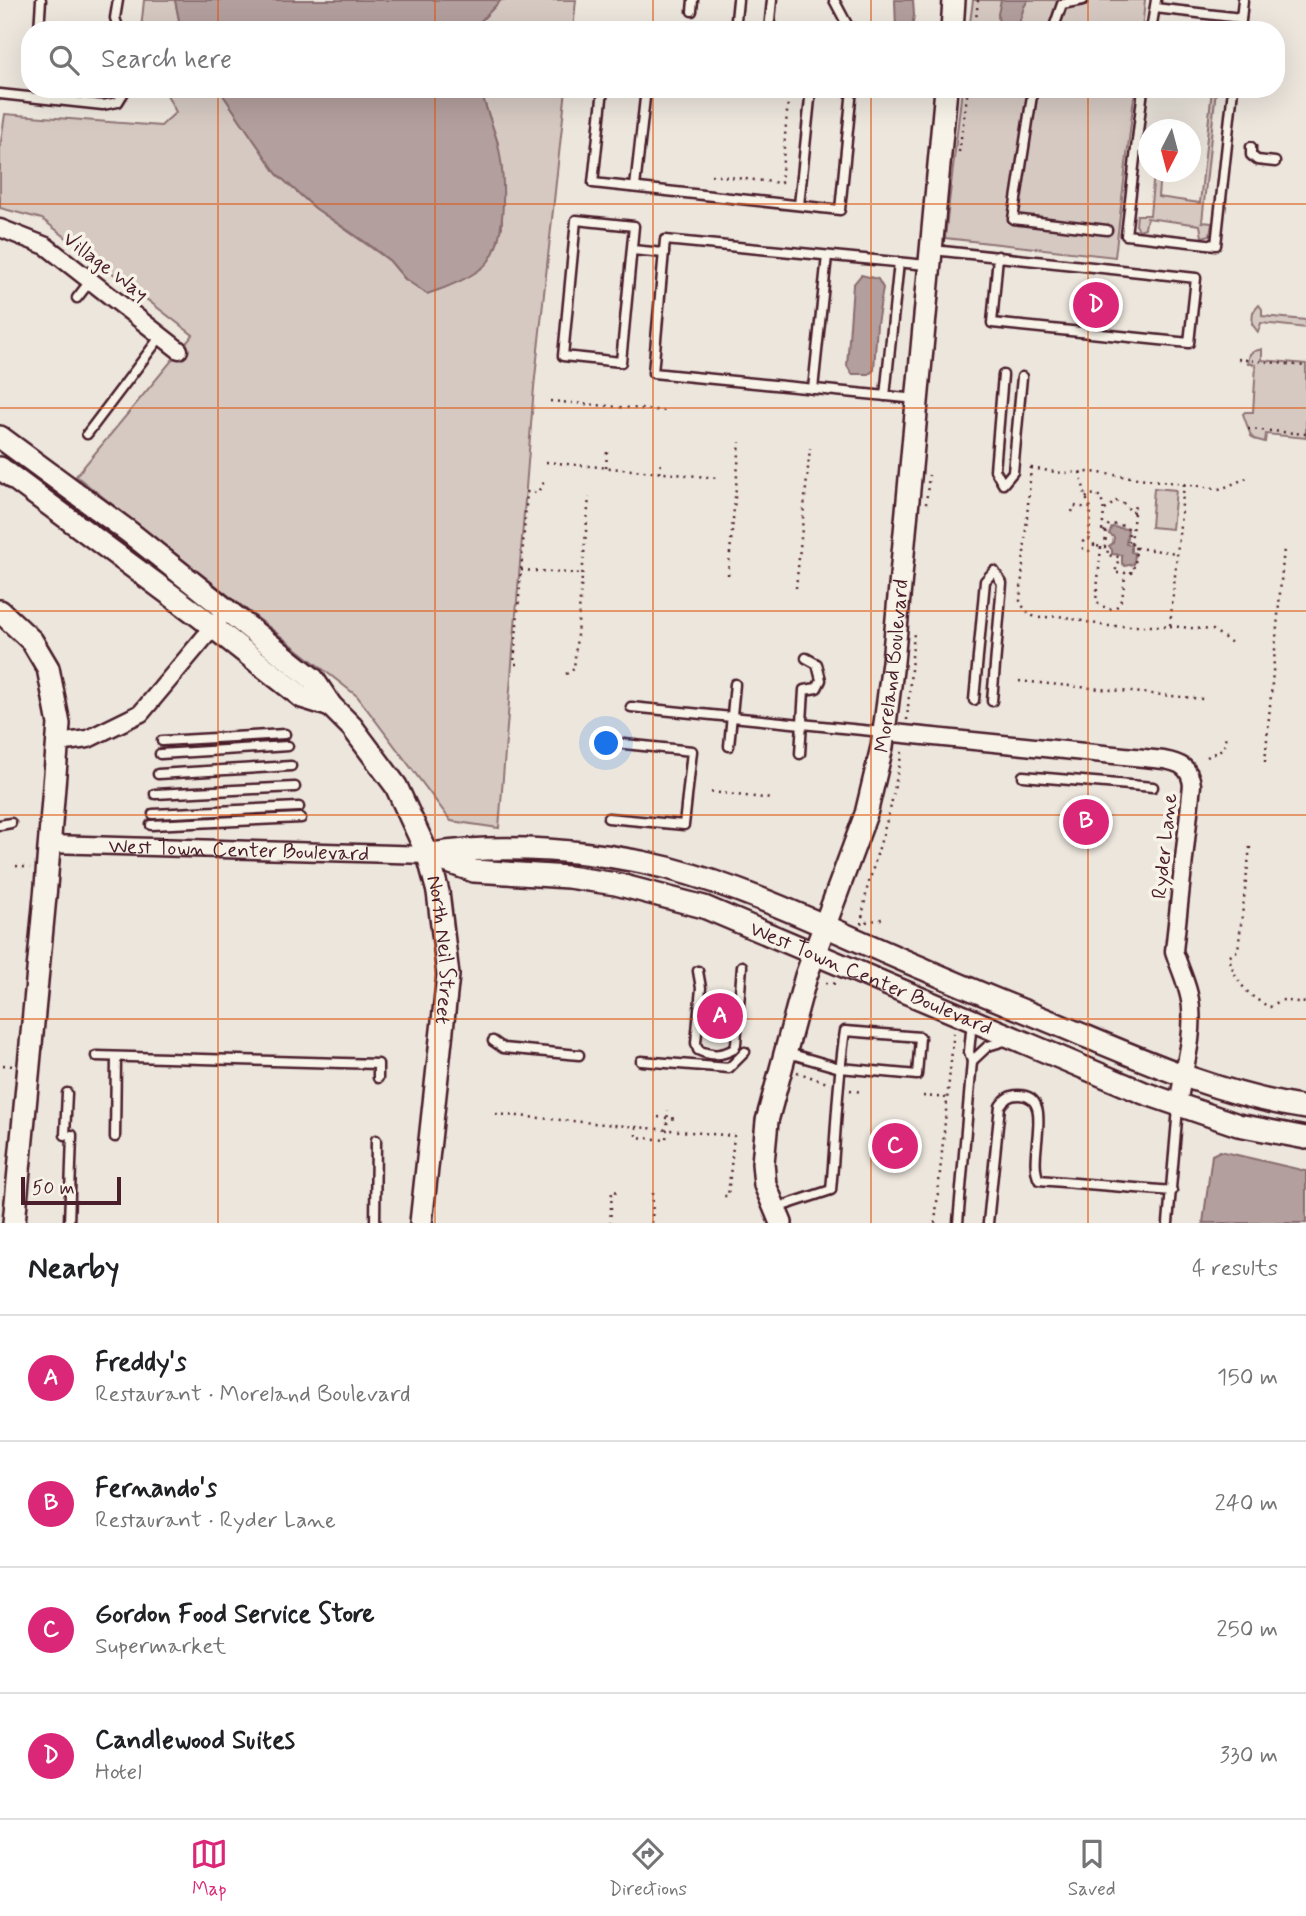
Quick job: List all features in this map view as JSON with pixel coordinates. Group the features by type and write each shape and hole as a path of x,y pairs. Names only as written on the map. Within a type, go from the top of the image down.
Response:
{"main road":[{"path":"953,21 954,0"},
{"name":"Moreland Boulevard","path":"778,1216 765,1185 762,1163 764,1140 785,1052 814,955 866,814 884,732 893,662 945,98"},
{"name":"North Neil Street","path":"0,437 129,532 313,679 331,706 352,727 396,786 428,855 443,921 448,975 421,1223"},
{"name":"North Neil Street","path":"0,468 302,697 331,706"},
{"path":"0,611 32,641 48,668 59,724 14,1223"},
{"name":"West Town Center Boulevard","path":"428,855 465,849 520,850 625,859 668,868 712,882 826,927 1182,1076 1246,1096 1306,1108"},
{"name":"West Town Center Boulevard","path":"428,855 474,871 568,877 649,891 704,907 1178,1106 1238,1125 1306,1138"}],"street":[{"name":"Village Way","path":"0,228 46,246 179,350"},
{"path":"58,743 88,739 141,713 227,610"},
{"name":"Ryder Lane","path":"884,732 1164,760 1185,766 1191,775 1192,785 1174,951 1187,987 1191,1008 1191,1042 1178,1106"},
{"name":"West Town Center Boulevard","path":"50,844 428,855"}],"lane":[{"path":"40,21 41,0"},
{"path":"116,21 118,0"},
{"path":"692,11 693,0"},
{"path":"736,21 738,0"},
{"path":"770,21 772,0"},
{"path":"835,0 846,21"},
{"path":"1056,21 1062,4 1083,0"},
{"path":"1241,21 1243,0"},
{"path":"1155,4 1241,18"},
{"path":"0,94 21,93"},
{"path":"62,98 103,105 118,102 120,98"},
{"path":"602,98 593,183 841,210 851,98"},
{"path":"635,187 645,98"},
{"path":"799,205 810,98"},
{"path":"1031,98 1013,219 1107,230"},
{"path":"1142,98 1126,235 1216,245 1232,98"},
{"path":"1251,147 1251,155 1257,160 1275,162"},
{"path":"576,220 634,226 632,250 621,362 563,356 576,220"},
{"path":"917,399 653,373 665,240 898,262 930,257 998,257 1195,278 1189,343 992,323 998,257"},
{"path":"632,250 664,253"},
{"path":"814,389 827,256"},
{"path":"885,396 898,262"},
{"path":"77,298 91,281"},
{"path":"87,434 161,335"},
{"path":"1003,375 995,470 1003,484 1013,472 1022,377"},
{"path":"974,700 985,581 994,571 1002,583 992,701"},
{"path":"800,754 804,690 817,688 821,680 817,664 806,658"},
{"path":"729,746 735,684"},
{"path":"631,707 884,732"},
{"path":"162,741 285,734"},
{"path":"605,742 691,751 684,825 608,818"},
{"path":"160,754 288,746"},
{"path":"158,774 291,766"},
{"path":"1023,775 1153,787"},
{"path":"155,794 295,787"},
{"path":"153,814 299,807"},
{"path":"152,825 301,818"},
{"path":"0,825 11,823"},
{"path":"698,971 701,988 696,1043 698,1050 709,1055 724,1054 734,1049 736,1044 742,966"},
{"path":"958,1223 972,1061 969,1052 972,1021"},
{"path":"778,1216 831,1190 841,1087 839,1068 845,1031 920,1037 917,1075 839,1068 785,1052"},
{"path":"972,1061 993,1044 1016,1039"},
{"path":"493,1041 503,1048 579,1055"},
{"path":"641,1061 729,1068 746,1052"},
{"path":"96,1056 378,1064 378,1078"},
{"path":"115,1137 116,1058"},
{"path":"67,1093 69,1223"},
{"path":"988,1223 1000,1106 1006,1098 1017,1095 1030,1097 1037,1104 1039,1116 1034,1171 1039,1180 1172,1191"},
{"path":"1168,1223 1178,1106"},
{"path":"376,1140 376,1223"}],"path":[{"path":"976,21 978,0"},
{"path":"711,175 780,183 788,98"},
{"path":"957,160 967,98"},
{"path":"1238,359 1306,366"},
{"path":"550,401 665,411"},
{"path":"1248,429 1306,434"},
{"path":"728,575 740,442"},
{"path":"796,588 810,448"},
{"path":"606,468 607,452"},
{"path":"660,472 661,461"},
{"path":"547,462 718,478"},
{"path":"1232,643 1213,630 1170,626 1106,626 1059,616 1033,616 1025,610 1020,601 1031,468 1091,472 1221,489 1249,477"},
{"path":"1080,472 1086,498 1091,508 1089,539 1094,546 1103,547 1108,550 1107,555 1119,557 1115,573 1125,573 1123,599 1120,605 1115,607 1100,605 1096,601 1103,547 1106,532 1102,532 1104,510 1097,494 1086,498"},
{"path":"517,664 514,664 527,492 537,493 545,481"},
{"path":"1170,626 1184,484"},
{"path":"566,674 574,669 589,497"},
{"path":"1104,510 1116,501 1122,502 1128,506 1130,512 1134,512"},
{"path":"1131,543 1135,503"},
{"path":"1072,512 1074,506 1091,508"},
{"path":"1103,523 1126,526 1129,529 1128,543 1131,543 1132,548 1177,553"},
{"path":"1104,532 1109,524"},
{"path":"1089,539 1082,542 1082,548 1090,551 1094,546"},
{"path":"1125,573 1131,573 1132,567 1135,567 1136,548"},
{"path":"1265,762 1284,548"},
{"path":"521,570 583,574"},
{"path":"907,721 915,627"},
{"path":"1019,681 1203,699"},
{"path":"1207,757 1224,748 1226,733"},
{"path":"860,928 867,889 890,810 903,748"},
{"path":"711,792 772,799"},
{"path":"1250,847 1238,950 1229,957 1231,966 1248,994 1270,1007 1281,1000 1306,1003"},
{"path":"16,866 26,868"},
{"path":"866,922 886,918"},
{"path":"3,1065 13,1066"},
{"path":"923,1096 948,1098"},
{"path":"636,1137 666,1140 668,1110"},
{"path":"496,1114 734,1136 728,1196 724,1196"},
{"path":"658,1117 678,1119"},
{"path":"635,1144 636,1127"},
{"path":"610,1223 612,1191 619,1192"},
{"path":"652,1223 653,1193"}],"shaded area":[{"path":"144,0 175,0 179,21 142,21"},
{"path":"175,0 501,0 481,21 179,21"},
{"path":"501,0 576,0 574,21 481,21"},
{"path":"895,0 913,0 913,21 896,21"},
{"path":"973,0 1145,0 1143,21 970,21"},
{"path":"1001,0 1028,0 1020,21 998,21"},
{"path":"169,98 225,98 277,174 315,208 390,261 405,279 502,228 498,143 483,98 565,98 534,387 499,828 451,821 357,696 76,476 193,335 42,219 0,208 0,148 5,114 161,126 176,112"},
{"path":"225,98 483,98 497,141 502,168 503,203 499,236 494,251 483,267 468,277 427,294 405,279 390,261 371,246 315,208 277,174"},
{"path":"961,98 1134,98 1115,257 945,238"},
{"path":"1211,98 1215,98 1202,222 1212,223 1210,235 1202,237 1200,225 1147,218 1145,228 1139,230 1136,225 1137,215 1150,215 1153,182 1159,182 1158,197 1200,203"},
{"path":"861,275 878,279 883,288 874,370 869,374 852,374 847,366 853,285"},
{"path":"1259,305 1262,316 1306,320 1306,328 1261,323 1258,332 1252,324 1253,312"},
{"path":"1262,349 1262,360 1306,364 1306,438 1266,434 1265,442 1251,436 1243,414 1253,412 1256,365 1248,363 1250,354"},
{"path":"1154,488 1176,490 1172,529 1151,527"},
{"path":"1112,527 1128,529 1126,544 1131,545 1131,552 1135,553 1134,564 1125,566 1122,563 1122,555 1112,554 1109,546 1114,537 1109,534"},
{"path":"1220,1151 1306,1171 1306,1223 1203,1223 1212,1155"}],"place":[{"name":"Candlewood Suites","path":"1096,305"},
{"name":"Fernando's","path":"1086,822"},
{"name":"Freddy's","path":"720,1016"},
{"name":"Gordon Food Service Store","path":"895,1146"}]}
